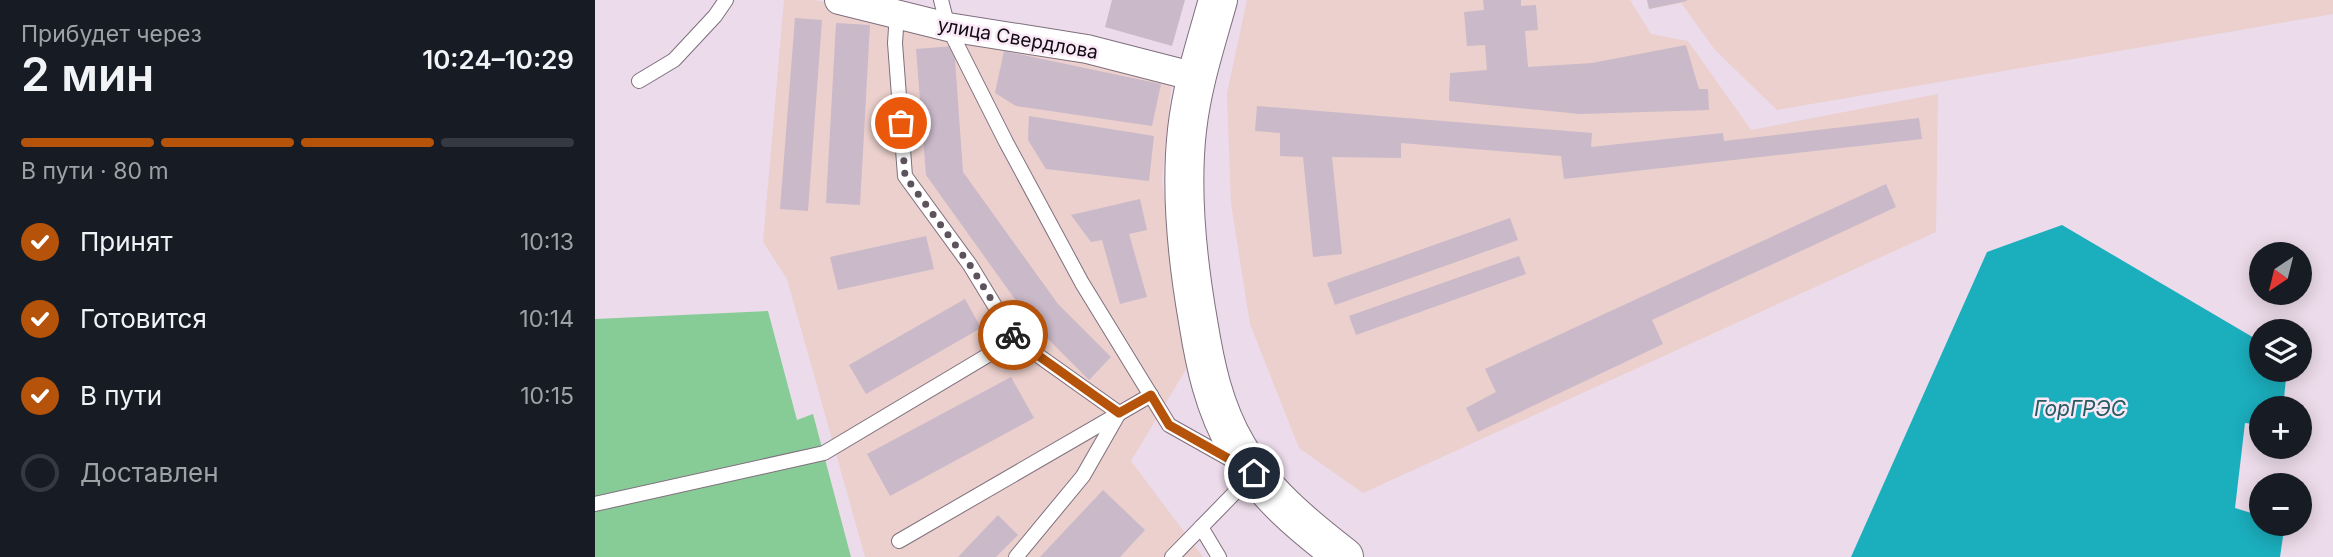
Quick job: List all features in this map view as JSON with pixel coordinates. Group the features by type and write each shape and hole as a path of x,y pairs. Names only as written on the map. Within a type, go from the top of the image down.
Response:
{"main road":[{"path":"1218,0 1196,77 1184,180 1192,287 1206,368 1221,417 1237,449 1254,473 1273,496 1344,557"}],"street":[{"name":"улица Свердлова","path":"839,0 948,27 1087,49 1196,77"}],"lane":[{"path":"639,81 674,60 715,16 726,0"},
{"path":"941,0 948,27 1006,142 1076,271 1169,425 1254,473 1172,557"},
{"path":"897,13 895,43 905,176 970,265 1015,339 1119,413"},
{"path":"595,504 824,453 1015,339"},
{"path":"899,541 1151,395"},
{"path":"1016,557 1083,476 1119,413"},
{"path":"1201,527 1219,557"}],"shaded area":[{"path":"784,0 814,0 1172,78 1162,181 1188,366 1131,461 1203,557 865,557 787,279 763,242"},
{"path":"1247,0 1630,0 1651,34 1688,41 1751,130 1938,94 1936,232 1363,493 1299,448 1250,324 1231,204 1227,93"},
{"path":"1647,0 2333,0 2333,14 1777,110 1715,50 1681,3 1649,9"}],"green space":[{"path":"768,311 797,420 813,414 851,557 595,557 595,319"}],"water":[{"name":"ГорГРЭС","path":"2062,225 2249,335 2249,382 2286,382 2284,396 2249,396 2249,424 2245,423 2235,508 2249,512 2249,536 2283,536 2280,557 1851,557 1987,252"}],"building":[{"path":"1112,0 1185,0 1172,46 1105,27"},
{"path":"1483,0 1521,0 1521,6 1536,5 1538,30 1525,31 1528,67 1592,63 1686,45 1699,89 1708,89 1709,110 1580,114 1449,101 1450,73 1487,70 1485,45 1467,46 1464,12 1484,10"},
{"path":"1647,0 1687,0 1687,1 1649,9"},
{"path":"795,18 822,20 808,211 780,209"},
{"path":"836,23 870,25 860,205 826,203"},
{"path":"954,46 963,172 1058,304 1111,357 1089,380 1032,323 926,175 916,49"},
{"path":"1004,51 1161,84 1152,126 1016,106 995,93"},
{"path":"1257,106 1592,133 1591,147 1723,133 1724,141 1919,118 1922,139 1564,179 1561,156 1401,143 1401,158 1332,157 1342,254 1313,257 1303,157 1280,156 1280,133 1255,131"},
{"path":"1029,116 1154,136 1149,181 1046,169 1028,140"},
{"path":"1886,184 1896,207 1652,320 1663,344 1478,432 1466,408 1496,392 1485,369"},
{"path":"1140,199 1147,230 1129,234 1147,297 1120,304 1102,240 1091,242 1071,215"},
{"path":"1510,218 1518,240 1335,305 1327,283"},
{"path":"926,236 934,269 838,290 830,257"},
{"path":"1519,256 1526,274 1356,335 1349,316"},
{"path":"965,299 981,328 866,394 849,365"},
{"path":"1011,377 1034,418 890,496 867,454"},
{"path":"1103,490 1145,530 1120,557 1040,557"},
{"path":"998,515 1018,535 996,557 958,557"}],"way so far":[{"path":"901,123 905,176 970,265 1013,335"}],"route":[{"path":"1013,335 1119,413 1151,395 1169,425 1254,473"}]}
